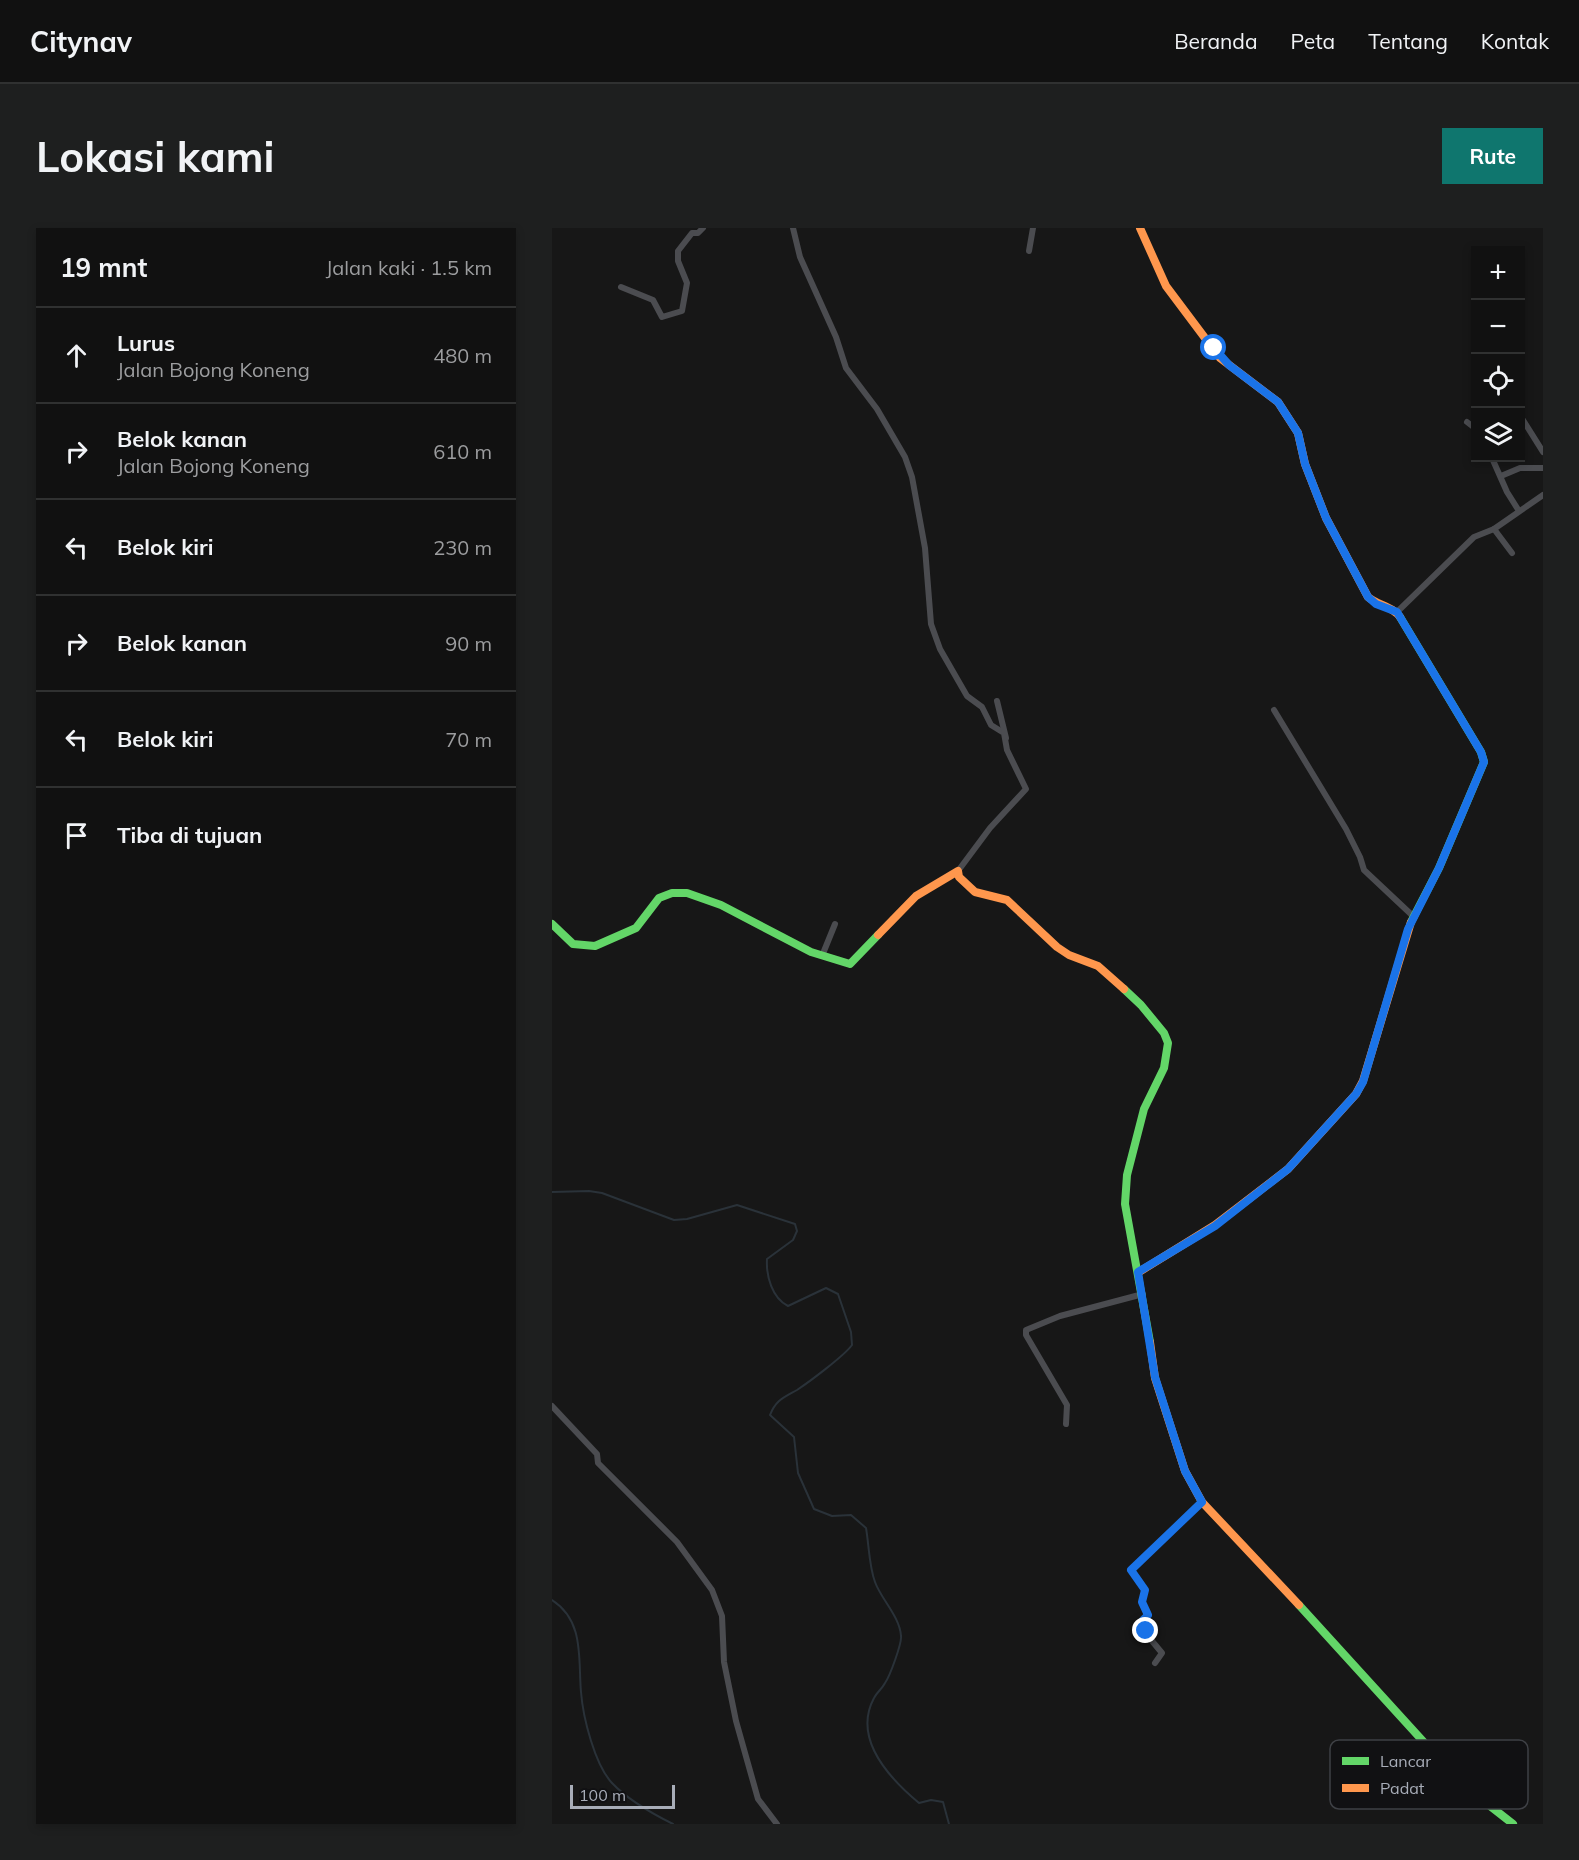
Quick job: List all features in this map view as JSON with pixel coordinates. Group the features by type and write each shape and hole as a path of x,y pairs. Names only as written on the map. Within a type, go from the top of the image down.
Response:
{"street":[{"path":"621,287 652,300 662,317 682,311 687,283 678,261 678,251 692,233 698,233 703,228"},
{"path":"552,924 563,938 573,945 582,948 598,946 637,928 654,900 669,894 681,893 715,903 751,920 773,935 822,956 850,964 893,917 914,898 931,884 958,871 990,828 1025,791 1004,733 988,722 982,707 967,696 940,650 931,624 924,548 912,477 904,457 877,409 846,368 836,337 803,264 793,228"},
{"path":"1029,251 1033,228"},
{"path":"1138,1272 1215,1226 1288,1169 1356,1094 1363,1082 1402,948 1484,762 1481,752 1397,612 1376,604 1368,597 1326,518 1305,464 1298,433 1278,402 1220,358 1166,286 1140,228"},
{"path":"1467,422 1471,425"},
{"path":"1525,423 1543,452"},
{"path":"1494,462 1519,511"},
{"path":"1501,476 1520,468 1543,468"},
{"path":"1397,612 1474,537 1494,529 1543,495"},
{"path":"1494,529 1512,553"},
{"path":"998,701 1006,731 1005,741"},
{"path":"1274,710 1346,829 1364,870 1414,917"},
{"path":"958,871 959,877 975,892 1007,900 1044,938 1069,955 1098,966 1141,1005 1164,1033 1169,1050 1164,1068 1143,1109 1125,1192 1129,1233 1143,1294 1155,1377 1185,1471 1202,1502 1350,1659 1421,1740"},
{"path":"822,956 835,924"},
{"path":"1066,1424 1067,1406 1026,1335 1026,1330 1060,1316 1143,1294"},
{"path":"552,1406 597,1454 598,1463 677,1542 712,1590 722,1616 724,1662 736,1721 758,1799 777,1824"},
{"path":"1155,1663 1162,1653 1147,1635 1143,1620 1148,1615 1142,1602 1145,1590 1131,1570 1202,1502"},
{"path":"1494,1809 1513,1824"}],"waterway":[{"path":"552,1192 602,1193 674,1220 687,1219 737,1205 795,1224 797,1231 793,1240 767,1259 771,1286 778,1298 788,1306 826,1288 838,1294 851,1332 852,1345 818,1375 780,1400 770,1415 794,1437 798,1473 814,1509 832,1516 851,1515 866,1528 873,1576 894,1615 901,1636 890,1674 874,1698 868,1713 871,1743 886,1770 919,1803 931,1800 943,1802 949,1824"},
{"path":"552,1600 563,1609 575,1630 584,1715 600,1765 612,1783 625,1795 673,1824"}],"traffic: fast":[{"path":"1400,617 1481,752 1484,762 1439,868 1411,922"},
{"path":"552,924 573,944 595,946 636,928 659,898 672,893 687,893 721,905 811,952 850,964 878,935"},
{"path":"1124,989 1141,1005 1164,1033 1168,1043 1164,1068 1144,1109 1127,1175 1125,1204 1150,1342"},
{"path":"1299,1605 1422,1740"},
{"path":"1494,1809 1513,1824"}],"traffic: slow":[{"path":"1140,228 1166,286 1220,358 1278,402 1298,433 1305,464 1326,518 1368,597 1394,611 1400,617"},
{"path":"878,935 916,896 958,871 959,877 975,892 1007,900 1057,947 1069,955 1098,966 1124,989"},
{"path":"1139,1272 1215,1225 1288,1169 1356,1094 1363,1081 1411,922"},
{"path":"1150,1342 1155,1378 1185,1471 1202,1502 1299,1605"}],"route":[{"path":"1146,1631 1143,1620 1148,1615 1142,1602 1145,1590 1131,1570 1202,1502 1185,1471 1155,1377 1146,1310 1138,1272 1215,1226 1288,1169 1356,1094 1363,1082 1408,929 1439,868 1484,762 1483,755 1397,612 1387,610 1368,597 1326,518 1305,464 1298,433 1278,402 1220,358 1214,348"}]}
